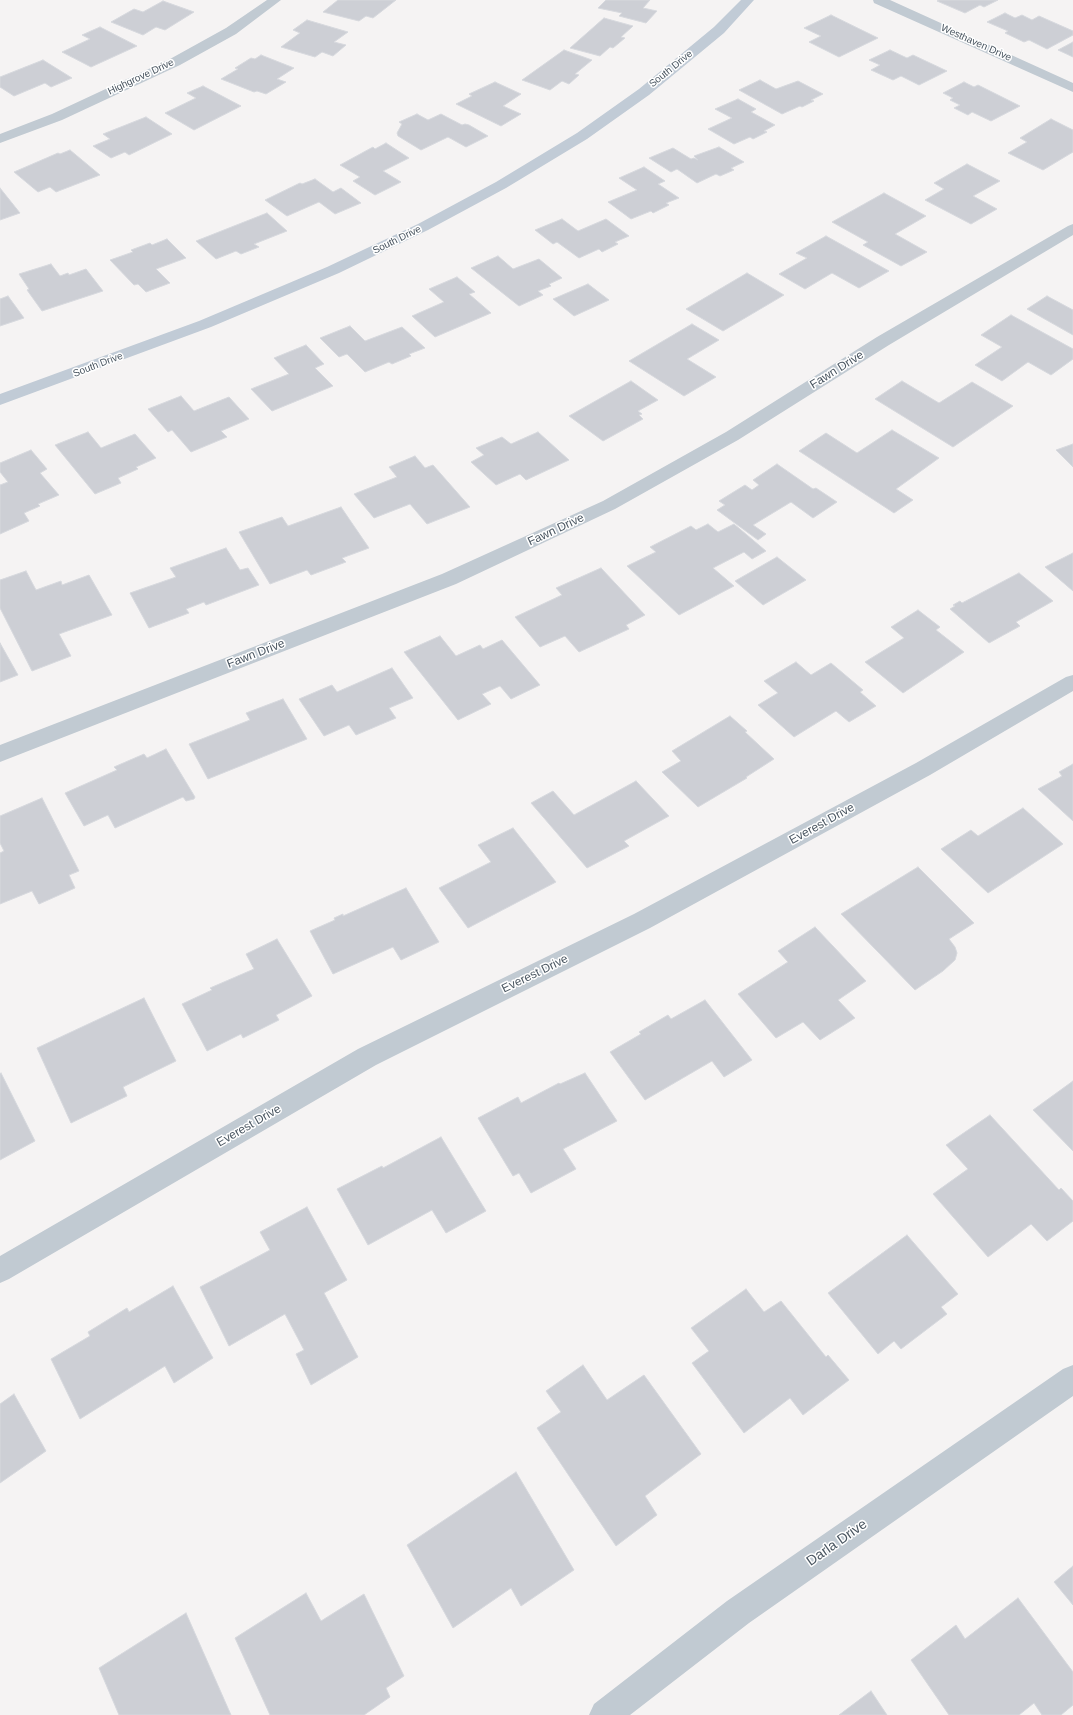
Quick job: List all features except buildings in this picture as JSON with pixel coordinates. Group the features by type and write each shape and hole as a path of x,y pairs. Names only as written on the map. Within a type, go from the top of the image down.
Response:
{"street":[{"name":"Highgrove Drive","path":"0,139 57,117 176,62 231,31 275,0"},
{"name":"South Drive","path":"0,400 205,324 333,270 424,227 500,185 582,136 644,92 719,30 748,0"},
{"name":"Westhaven Drive","path":"879,0 1073,88"},
{"name":"Fawn Drive","path":"0,754 449,579 609,505 732,436 883,341 1073,229"},
{"name":"Everest Drive","path":"0,1270 367,1057 642,921 923,769 1073,682"},
{"name":"Darla Drive","path":"605,1715 738,1612 1073,1379"}]}
